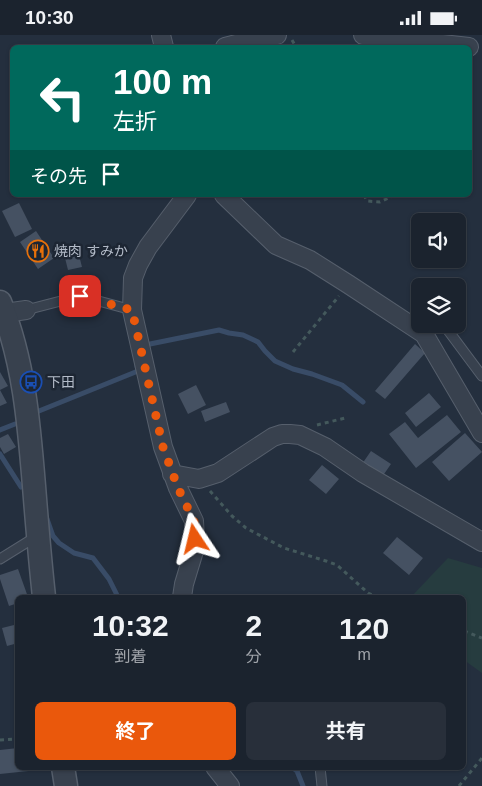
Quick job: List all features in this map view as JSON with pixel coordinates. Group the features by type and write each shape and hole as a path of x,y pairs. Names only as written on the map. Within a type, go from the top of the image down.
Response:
{"street":[{"path":"232,45 277,35"},
{"path":"363,35 445,45"},
{"path":"182,595 194,551 194,521 172,474 163,447 132,310 133,278 138,265 148,247 186,197"},
{"path":"226,197 276,245 310,260 411,321"},
{"path":"10,308 13,339 29,420 44,595"},
{"path":"423,333 482,433"},
{"path":"172,474 199,479 218,473 273,437 282,434 300,435 325,447 363,473 482,542"},
{"path":"63,770 66,786"},
{"path":"217,770 230,786"}],"lane":[{"path":"10,308 80,296 132,310"},
{"path":"450,333 482,376"},
{"path":"0,559 38,536"},
{"path":"320,770 322,786"}],"path":[{"path":"365,197 366,201 380,202 391,197"},
{"path":"294,351 348,283"},
{"path":"199,479 232,516 246,528 284,548 337,565 372,595"},
{"path":"466,632 482,638"},
{"path":"466,636 471,633"},
{"path":"0,740 15,739"},
{"path":"459,786 482,758"}],"green space":[{"path":"448,558 482,568 482,673 466,661 466,595 413,595"}],"building":[{"path":"19,203 32,229 15,237 2,211"},
{"path":"36,231 54,258 38,269 20,242"},
{"path":"76,243 82,267 68,270 62,246"},
{"path":"415,344 425,353 385,399 375,391"},
{"path":"0,372 8,386 0,390"},
{"path":"196,385 206,405 188,414 178,394"},
{"path":"0,390 7,403 0,406"},
{"path":"429,393 441,407 416,427 405,413"},
{"path":"226,402 230,412 205,422 201,411"},
{"path":"447,415 461,432 416,468 389,434 405,422 418,438"},
{"path":"465,433 482,452 449,481 432,462"},
{"path":"8,434 16,447 4,454 0,447 0,438"},
{"path":"371,451 391,464 382,477 362,464"},
{"path":"322,465 339,479 326,494 309,480"},
{"path":"397,537 423,558 409,575 383,553"},
{"path":"18,569 27,595 15,595 15,604 9,606 0,575"},
{"path":"15,625 15,644 7,646 2,628"},
{"path":"15,748 15,770 38,770 0,774 0,750"}],"waterway":[{"path":"150,344 219,330 243,335 258,342 275,361 342,385 363,402"},
{"path":"34,413 138,371 137,366"},
{"path":"0,430 15,424"},
{"path":"0,454 21,487"},
{"path":"47,519 53,536 59,543 74,553 93,558 109,579 117,595"},
{"path":"296,770 303,786"}],"place":[{"name":"焼肉 すみか","path":"38,251"},
{"name":"下田","path":"31,382"}],"route":[{"path":"80,296 132,310 163,447 172,474 194,521 195,539"}]}
